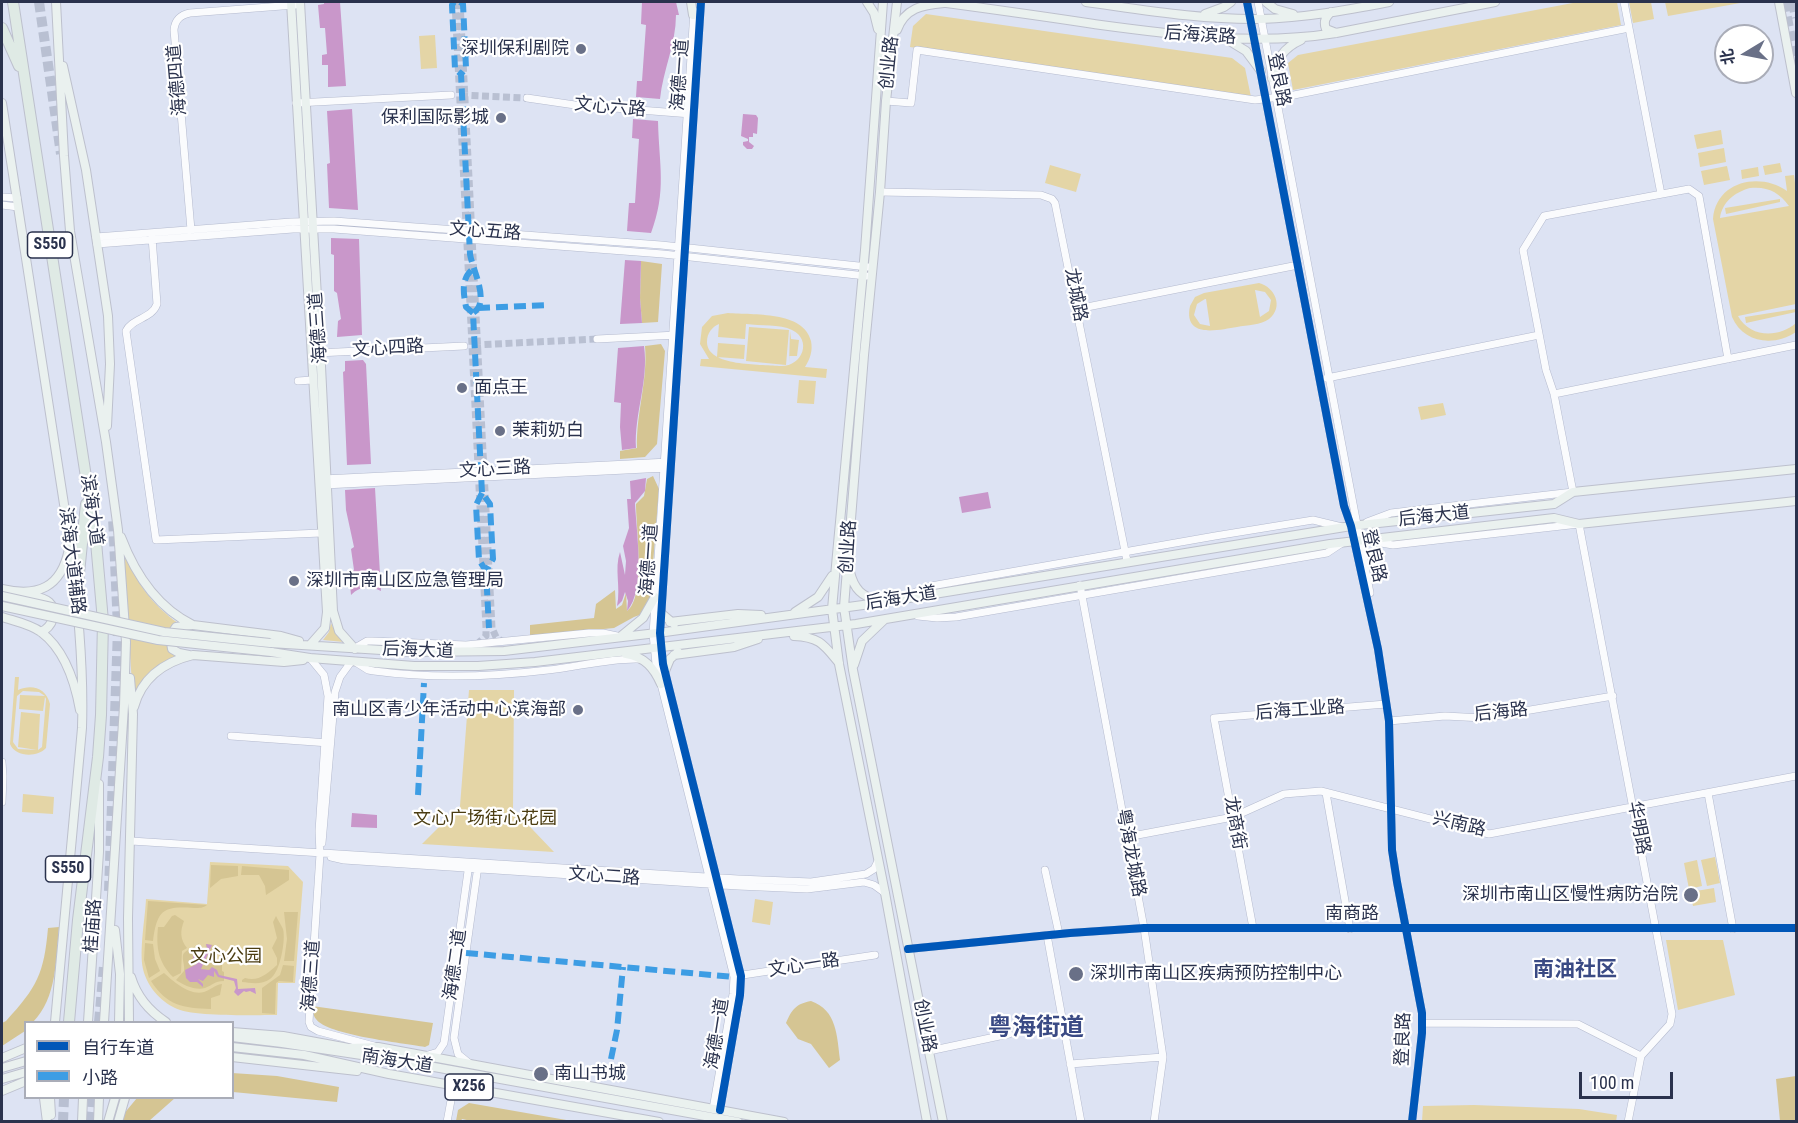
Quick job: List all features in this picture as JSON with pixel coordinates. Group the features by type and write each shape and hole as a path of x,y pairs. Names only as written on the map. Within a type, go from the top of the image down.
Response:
{"highway":[{"name":"滨海大道","path":"13,2 96,542 103,621 98,757 78,920 69,1021"},
{"path":"2,28 25,78"},
{"path":"77,593 87,489"}],"main road":[{"name":"滨海大道","path":"56,2 69,231 106,442 118,530 126,642 112,909"},
{"path":"693,2 693,15"},
{"path":"867,2 876,19 879,45"},
{"name":"创业路","path":"883,2 844,607 853,670 943,1122"},
{"name":"创业路","path":"897,2 886,101 880,192 867,272 832,609 839,664 885,893 927,1122"},
{"name":"后海滨路","path":"893,45 900,23 910,11 943,2 1155,32 1225,39 1311,37 1495,2"},
{"name":"后海滨路","path":"1086,2 1197,16 1251,19 1331,12 1389,2"},
{"path":"1197,16 1217,11 1231,2"},
{"path":"1266,2 1283,12 1306,15"},
{"path":"1779,2 1797,93"},
{"name":"海德三道","path":"296,3 316,353 322,482 321,533 327,620 325,628 310,645"},
{"path":"1331,12 1325,25 1330,32 1336,33"},
{"path":"1272,78 1280,54 1294,43 1311,37"},
{"path":"1225,39 1246,51 1261,71"},
{"path":"59,49 86,170 110,340 106,442"},
{"path":"876,100 886,101"},
{"name":"滨海大道辅路","path":"2,103 77,593 83,700 53,1021"},
{"name":"海德三道","path":"316,353 312,380 334,615 339,632 355,649"},
{"name":"后海大道","path":"2,606 158,640 270,648 310,645 413,652 481,652 656,633 885,602 1126,557 1353,525 1554,504 1573,492 1797,469"},
{"name":"后海大道","path":"2,596 157,630 270,648 310,658 414,666 498,666 833,627 1081,590 1353,540 1554,518 1580,524 1797,501"},
{"path":"118,530 137,571 154,595 170,612 193,625"},
{"path":"15,592 39,590 54,582 64,567 70,543"},
{"path":"789,615 818,597 830,583 836,565"},
{"path":"848,565 852,580 860,593 870,599 885,602"},
{"path":"2,589 46,600 51,604 54,612 53,620 49,628 41,632"},
{"path":"620,637 643,618 655,597"},
{"path":"661,613 670,622 695,628"},
{"path":"670,622 738,614 776,617"},
{"path":"2,617 28,625 41,632 55,646 68,667 79,707 82,729"},
{"path":"853,670 862,640 885,619"},
{"path":"310,645 281,636 193,625 176,627 172,631 170,640 170,645 175,651 193,655 284,662 310,658"},
{"path":"674,655 734,647 771,634 815,638 839,664"},
{"path":"126,642 133,714 128,918 129,1021"},
{"path":"665,671 667,663 674,655 683,649 704,642"},
{"path":"608,654 630,655 643,660 656,672 661,684"},
{"path":"133,714 139,693 149,678 170,662 193,655"},
{"name":"桂庙路","path":"88,1021 99,852 98,757"},
{"path":"112,909 120,974 120,1021"},
{"name":"桂庙路","path":"104,1021 112,909"},
{"path":"120,974 128,918"},
{"path":"129,969 135,989 146,1007 164,1021"},
{"path":"234,1032 283,1036 350,1048 400,1061"},
{"name":"南海大道","path":"234,1037 281,1047 400,1061 738,1122"},
{"name":"南海大道","path":"234,1047 281,1047 311,1057 389,1074 659,1122"},
{"path":"350,1048 378,1047 784,1122"},
{"path":"2,1058 24,1049"},
{"path":"234,1057 389,1074"},
{"path":"2,1068 24,1062"},
{"path":"2,1079 24,1073"},
{"path":"493,1077 530,1075"},
{"path":"2,1090 24,1082"},
{"path":"44,1099 46,1122"},
{"path":"50,1099 51,1122"},
{"path":"82,1122 83,1099"},
{"path":"98,1122 99,1099"},
{"path":"108,1122 115,1099"},
{"path":"118,1122 126,1099"},
{"path":"921,1122 923,1100"}],"street":[{"name":"海德一道","path":"656,633 661,613 690,114 701,2"},
{"name":"登良路","path":"1247,2 1343,500 1353,525 1353,540 1378,649 1389,721 1392,850 1422,1023 1412,1122"},
{"path":"1258,2 1329,377 1353,525"},
{"path":"1624,2 1661,194"},
{"name":"海德四道","path":"191,230 174,30 176,21 190,13 296,3"},
{"name":"海德一道","path":"690,114 693,15"},
{"path":"886,101 911,103 917,50 1240,99 1266,99 1629,28"},
{"path":"301,103 451,95"},
{"name":"文心六路","path":"527,98 574,105 690,114"},
{"path":"1277,159 1287,157"},
{"path":"1573,492 1523,250 1544,216 1689,189 1699,196 1728,359"},
{"name":"龙城路","path":"880,192 1041,195 1052,199 1058,209 1126,557"},
{"path":"2,197 17,203"},
{"path":"2,205 17,203"},
{"name":"文心五路","path":"97,241 308,225"},
{"name":"文心五路","path":"152,236 191,230 308,225 475,231 867,272"},
{"path":"152,236 157,304 153,311 129,325 126,331 156,540 321,533"},
{"path":"1077,309 1298,265"},
{"path":"597,339 676,335"},
{"path":"1320,379 1539,335"},
{"path":"1554,394 1797,345"},
{"name":"文心四路","path":"316,353 464,346"},
{"path":"298,381 312,380"},
{"name":"海德一道","path":"668,465 655,597 661,684 715,881"},
{"name":"文心三路","path":"322,482 668,465"},
{"name":"华明路","path":"1580,524 1658,930 1672,1020 1641,1056 1628,1122"},
{"name":"粤海龙城路","path":"1081,590 1144,928 1163,1057 1154,1122"},
{"name":"海德一道","path":"657,648 665,671 737,976 717,1109"},
{"name":"海德三道","path":"310,658 324,675 327,688 328,743"},
{"path":"354,662 374,671 455,677 524,673 631,659 643,660"},
{"name":"海德三道","path":"354,662 340,677 336,687 328,743 319,831 320,854 309,1022 314,1029 378,1047"},
{"name":"后海路","path":"1389,721 1445,716 1484,718 1613,696"},
{"name":"后海工业路","path":"1214,718 1386,704"},
{"name":"龙商街","path":"1214,718 1253,928"},
{"path":"231,736 328,743"},
{"path":"2,762 2,802"},
{"name":"兴南路","path":"1127,837 1233,817 1284,794 1309,791 1326,793 1489,834 1797,776"},
{"path":"1326,793 1350,928"},
{"path":"1708,793 1734,929"},
{"name":"文心二路","path":"130,841 320,854 344,860 478,865 807,889 864,882 874,885 885,893"},
{"name":"文心二路","path":"715,881 827,881 871,873 878,860"},
{"name":"海德二道","path":"424,1056 438,1052 444,1043 469,865"},
{"name":"海德二道","path":"469,1064 458,1054 454,1038 478,865"},
{"path":"1045,870 1059,934"},
{"name":"南商路","path":"908,949 1144,928 1658,930 1797,928"},
{"path":"1047,935 1081,1122"},
{"name":"文心一路","path":"737,976 875,955"},
{"path":"1422,1023 1578,1024 1641,1056"},
{"path":"928,1051 1009,1034"},
{"path":"1070,1064 1163,1057"},
{"path":"447,1122 454,1084"}],"green space":[{"path":"1578,2 1617,2 1621,25 1293,90 1288,63 1298,55"},
{"path":"1629,2 1651,2 1654,19 1633,23"},
{"path":"1665,2 1746,2 1668,16"},
{"path":"926,14 1232,58 1245,68 1251,97 910,47 913,26"},
{"path":"435,35 437,68 421,69 419,36"},
{"path":"1721,130 1723,144 1697,149 1694,135"},
{"path":"1724,148 1726,162 1700,167 1698,153"},
{"path":"1780,163 1782,172 1765,175 1763,166"},
{"path":"1050,165 1081,174 1076,192 1045,183"},
{"path":"1727,166 1730,180 1704,185 1701,171"},
{"path":"1758,167 1759,176 1742,179 1741,170"},
{"path":"1794,175 1796,191 1796,304 1738,316 1743,323 1757,332 1773,333 1796,323 1796,332 1778,340 1760,340 1744,332 1732,317 1713,219 1716,206 1731,188 1753,181 1776,185 1787,191 1785,176","holes":["1750,188 1772,191 1789,206 1720,218 1723,207 1730,198"]},
{"path":"1780,199 1780,202 1726,214 1725,208"},
{"path":"1259,283 1265,285 1273,293 1277,303 1276,309 1269,319 1262,322 1221,330 1204,330 1192,324 1189,316 1190,306 1195,297 1204,293","holes":["1255,290 1265,292 1271,300 1269,311 1260,317","1206,299 1210,326 1200,324 1194,315 1197,304"]},
{"path":"1796,309 1796,312 1746,323 1745,317"},
{"path":"728,313 776,316 799,324 806,331 812,348 805,367 827,369 826,378 700,366 701,359 709,359 700,344 702,327 712,316","holes":["719,324 718,337 745,339 746,324 776,326 787,328 798,334 803,346 799,358 787,365 736,363 716,356 709,350 708,336 710,331"]},
{"path":"749,327 789,330 786,365 746,361"},
{"path":"790,331 791,339 799,340 797,356 789,356"},
{"path":"718,343 745,345 744,359 717,357"},
{"path":"799,380 816,381 814,404 797,403"},
{"path":"1443,403 1446,415 1421,420 1418,407"},
{"path":"123,549 145,591 168,616 178,623 167,640 169,649 177,657 133,699"},
{"path":"331,623 336,634 344,642 323,640 329,632"},
{"path":"15,677 19,677 18,690 28,687 38,689 45,694 50,704 46,748 32,755 26,755 16,752 10,744","holes":["23,691 39,692 45,696 20,695 19,709 43,711 45,697 42,747 38,750 40,714 21,712 18,747 37,750 18,749 13,742 17,696"]},
{"name":"文心广场街心花园","path":"469,690 514,690 513,809 554,852 422,844 460,806"},
{"path":"23,794 54,797 53,814 22,812"},
{"path":"1715,857 1720,883 1707,886 1701,860"},
{"path":"1697,860 1702,886 1689,889 1684,863"},
{"name":"文心公园","path":"210,862 288,866 303,882 295,983 278,983 277,1015 224,1015 183,1011 169,1005 159,997 145,975 142,953 146,899 207,904"},
{"path":"1714,888 1716,902 1693,906 1690,892"},
{"path":"755,899 773,902 770,925 752,922"},
{"path":"1666,940 1723,940 1735,995 1678,1010"},
{"path":"1474,1105 1579,1109 1617,1115 1616,1122 1422,1121 1423,1106"}],"shaded area":[{"path":"324,2 340,2 346,86 328,87 328,65 322,65 322,55 327,54 325,28 320,28 318,5"},
{"path":"642,2 676,2 679,15 676,15 674,36 660,99 636,97 637,81 642,81 646,25 641,24"},
{"path":"352,109 358,210 329,208 327,164 330,163 327,111"},
{"path":"743,114 756,115 758,118 757,134 753,133 753,137 749,137 749,142 754,146 752,149 747,149 743,145 743,142 748,139 741,136"},
{"path":"633,119 658,121 661,191 651,233 627,231 629,203 635,203 639,139 632,138"},
{"path":"331,238 359,239 362,335 337,337 338,321 341,319 337,293 334,291 334,255 331,254"},
{"path":"625,260 641,261 642,323 620,324"},
{"path":"641,261 662,264 658,322 642,323"},
{"path":"661,344 665,351 657,444 645,457 620,459 620,451 637,448 645,371 645,346"},
{"path":"644,346 645,372 637,423 636,448 622,450 621,403 614,402 618,348"},
{"path":"363,360 366,364 371,464 347,465 343,372 345,361"},
{"path":"653,476 659,489 650,601 645,613 614,628 530,636 530,625 594,618 596,604 615,590 616,609 622,605 626,593 627,611 633,604 638,577 636,504 644,496 647,479"},
{"path":"646,478 645,491 635,503 638,575 633,601 627,611 628,601 625,592 622,601 617,606 618,558 620,552 625,575 626,561 623,546 629,528 627,499 631,499 630,481"},
{"path":"375,488 381,591 365,587 351,595 349,575 354,570 351,549 354,547 346,510 345,490"},
{"path":"988,492 991,508 962,513 959,497"},
{"path":"352,813 377,815 377,828 351,827"},
{"path":"211,865 238,866 238,876 221,879 210,888"},
{"path":"242,866 289,870 289,880 266,895 265,886 259,875 241,875"},
{"path":"148,901 207,905 200,908 169,909 164,912 157,922 153,941 145,940"},
{"path":"284,912 298,912 294,961 284,961 287,939"},
{"path":"175,915 184,921 181,935 187,948 182,951 181,973 173,977 161,960 157,934 158,927 164,927"},
{"path":"276,916 284,934 283,948 274,976 264,982 242,982 245,978 254,979 262,976 277,965 277,958 272,948 277,938 273,922"},
{"path":"59,927 54,978 47,1002 34,1021 24,1021 24,1032 2,1046 2,1023 25,999 41,969 48,928"},
{"path":"145,943 153,944 155,959 160,971 149,978 144,960"},
{"path":"199,943 198,953 205,954 206,944 214,945 213,962 222,963 224,972 224,981 201,989 190,987 176,980 184,971 184,953"},
{"path":"206,944 212,945 201,969 209,970 212,967 219,975 237,979 238,989 255,988 256,994 244,991 238,996 234,992 236,988 234,981 218,977 214,971 214,977 208,975 203,981 198,979 203,987 186,978 185,970 197,964 193,958 193,951 205,954 208,951"},
{"path":"283,965 294,966 293,982 279,981 276,983 275,1014 262,1013 262,988 280,975"},
{"path":"164,973 182,987 193,992 204,992 222,984 220,995 211,998 211,1009 176,1004 163,996 151,981"},
{"path":"811,1001 826,1011 834,1025 840,1060 829,1068 811,1044 798,1039 786,1023 795,1008"},
{"path":"312,1006 433,1023 429,1045 425,1047 384,1041 335,1030 316,1019"},
{"path":"234,1073 277,1076 339,1087 337,1102 234,1092"},
{"path":"1796,1076 1796,1121 1780,1121 1776,1079"},
{"path":"136,1099 174,1099 149,1121 117,1122"},
{"path":"469,1103 572,1121 476,1122 462,1119 456,1121 458,1110"}],"tunnel":[{"path":"39,2 61,154"},
{"path":"455,2 486,628 486,636 477,644"},
{"path":"460,2 492,628 496,637 503,642"},
{"path":"1784,2 1796,65"},
{"path":"1793,2 1796,18"},
{"path":"461,95 527,98"},
{"path":"474,345 597,339"},
{"path":"109,891 118,628 113,517"},
{"path":"99,1021 104,966"},
{"path":"63,1122 64,1099"},
{"path":"91,1122 93,1099"}],"marked path":[{"path":"454,2 452,5 455,69 461,74"},
{"path":"460,2 463,4 466,68 461,74 470,254 480,293 478,308 473,313 482,493 490,504 493,559 486,571 489,628"},
{"path":"473,313 466,307 464,290 467,276 474,268"},
{"path":"478,308 547,305"},
{"path":"482,493 476,505 479,560 486,571"},
{"path":"418,795 424,683"},
{"path":"466,953 734,977"},
{"path":"611,1059 617,1030 623,967"}],"cycle path":[{"path":"701,2 660,633 663,664 741,976 740,995 720,1110"},
{"path":"1247,2 1344,506 1351,526 1378,649 1389,721 1392,850 1422,1013 1422,1033 1412,1122"},
{"path":"908,949 1144,928 1796,928"}],"place":[{"name":"深圳保利剧院","path":"581,49"},
{"name":"保利国际影城","path":"501,118"},
{"name":"面点王","path":"462,388"},
{"name":"茉莉奶白","path":"500,431"},
{"name":"深圳市南山区应急管理局","path":"294,581"},
{"name":"南山区青少年活动中心滨海部","path":"578,710"},
{"name":"深圳市南山区慢性病防治院","path":"1691,895"},
{"name":"深圳市南山区疾病预防控制中心","path":"1076,974"},
{"name":"南山书城","path":"541,1074"}],"district":[{"name":"南油社区","path":"1575,971"},
{"name":"粤海街道","path":"1036,1029"}]}
